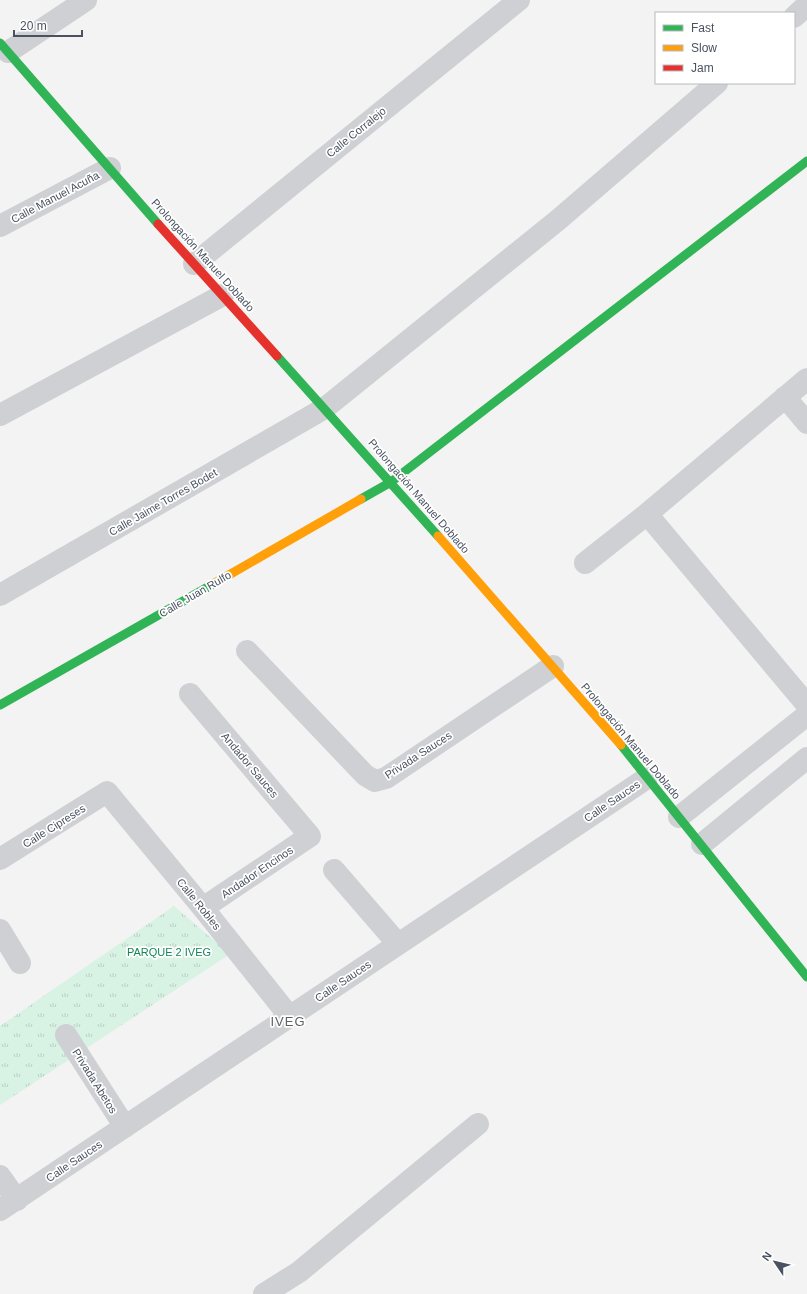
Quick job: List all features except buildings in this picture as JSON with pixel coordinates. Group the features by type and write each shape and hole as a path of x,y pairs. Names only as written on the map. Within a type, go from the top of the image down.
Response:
{"street":[{"path":"4,47 86,0"},
{"name":"Calle Corralejo","path":"194,264 519,0"},
{"path":"795,16 807,6"},
{"name":"Prolongación Manuel Doblado","path":"4,47 194,264 325,408 553,666 702,844 807,977"},
{"name":"Calle Jaime Torres Bodet","path":"0,595 325,408 558,220 716,84"},
{"name":"Calle Juan Rulfo","path":"0,705 391,482 807,161"},
{"name":"Calle Manuel Acuña","path":"0,226 110,168"},
{"path":"0,415 223,295"},
{"path":"585,563 647,514 785,397 806,382"},
{"path":"785,397 807,423"},
{"path":"647,514 807,705"},
{"name":"Privada Sauces","path":"247,651 365,774 375,781 386,778 553,666"},
{"name":"Andador Sauces","path":"190,694 310,836"},
{"path":"679,817 807,715"},
{"path":"702,844 807,758"},
{"name":"Calle Sauces","path":"8,1205 646,778"},
{"name":"Calle Cipreses","path":"0,859 107,792"},
{"name":"Calle Robles","path":"107,792 203,908 290,1017"},
{"name":"Andador Encinos","path":"203,908 310,836"},
{"path":"334,870 398,944"},
{"path":"0,930 20,963"},
{"name":"Privada Abetos","path":"66,1035 124,1127"},
{"path":"264,1294 299,1272 478,1124"},
{"path":"0,1176 8,1205"}],"green space":[{"name":"PARQUE 2 IVEG","path":"174,906 230,954 0,1105 0,1026"}],"traffic: fast":[{"path":"0,43 158,224"},
{"path":"361,499 391,482 807,161"},
{"path":"277,356 438,536"},
{"path":"0,705 215,583"},
{"path":"621,745 807,977"}],"traffic: slow":[{"path":"215,583 361,499"},
{"path":"438,536 621,745"}],"traffic: jam":[{"path":"158,224 277,356"}],"district":[{"name":"IVEG","path":"288,1021"}]}
